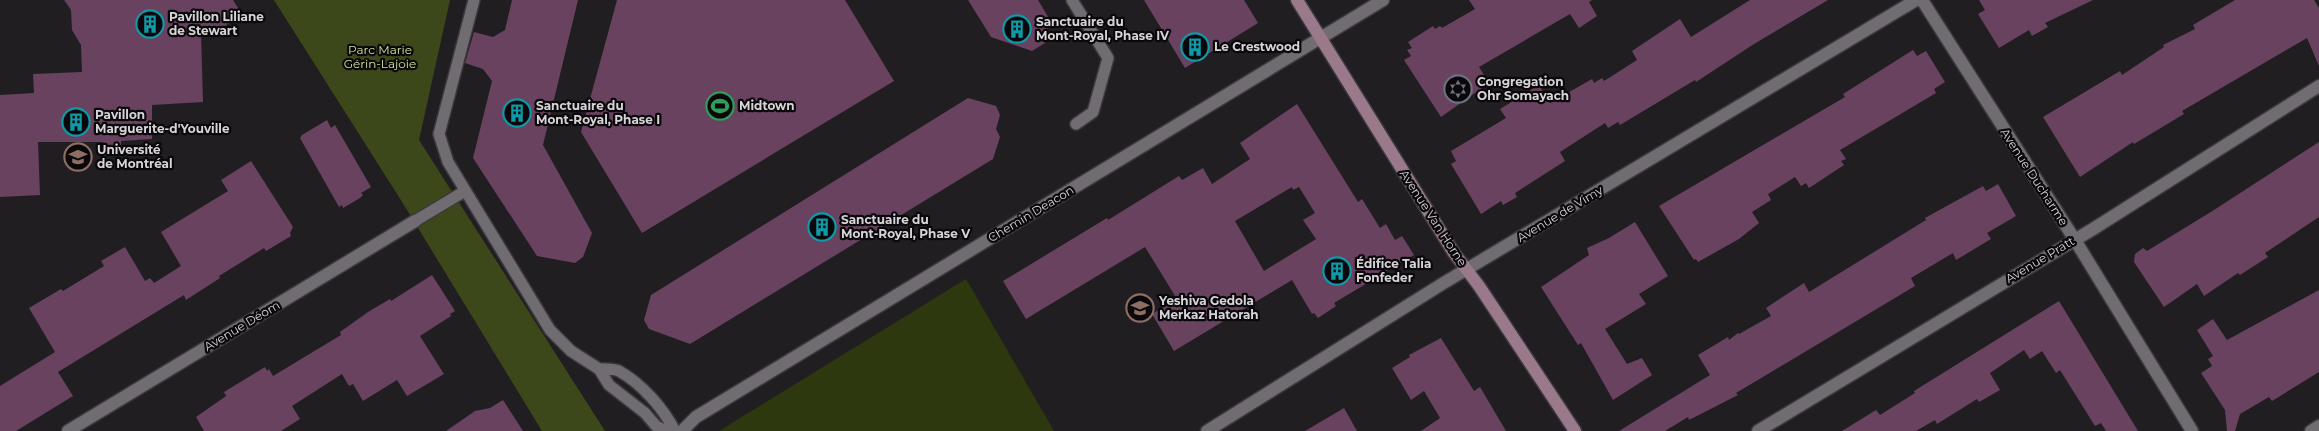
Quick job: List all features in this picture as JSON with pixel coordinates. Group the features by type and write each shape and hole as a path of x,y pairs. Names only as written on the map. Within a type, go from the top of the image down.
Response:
{"main road":[{"name":"Avenue Van Horne","path":"1297,0 1454,253 1575,431"}],"street":[{"name":"Chemin Deacon","path":"682,431 696,417 1383,0"},
{"name":"Avenue de Vimy","path":"1207,431 1467,270 1916,0"},
{"name":"Avenue Ducharme","path":"1922,0 2075,240 2192,431"},
{"name":"Avenue Pratt","path":"1758,431 2075,240 2319,86"},
{"name":"Avenue Déom","path":"68,431 415,221"},
{"path":"2311,431 2319,426"}],"lane":[{"path":"474,0 439,134 448,162 550,330 571,351 599,369 609,385 645,413 656,426 666,431"},
{"path":"1072,0 1108,58 1093,112 1076,124"},
{"path":"415,221 465,191"},
{"path":"599,369 617,370 642,388 668,417 675,431"}],"green space":[{"name":"Parc Marie Gérin-Lajoie","path":"274,0 450,0 419,140 605,431 542,431 404,205"},
{"path":"966,279 1054,431 719,431"}],"building":[{"name":"Pavillon Marguerite-d'Youville","path":"64,0 233,0 240,11 238,18 218,30 201,32 203,102 152,105 152,139 121,141 121,155 104,156 103,142 38,142 40,195 0,197 0,95 34,93 33,74 82,72 81,45 72,30 71,10"},
{"name":"Sanctuaire du Mont-Royal, Phase I","path":"512,0 578,0 543,145 592,233 583,257 575,263 537,256 473,158 492,81 483,69 465,63 474,32 493,37 505,30"},
{"name":"Midtown","path":"617,0 845,0 894,81 642,233 581,132"},
{"name":"Sanctuaire du Mont-Royal, Phase IV","path":"968,0 1038,0 1050,20 1045,43 1032,51 991,37"},
{"name":"Le Crestwood","path":"1144,0 1244,0 1258,23 1185,68"},
{"path":"1469,0 1592,0 1589,2 1597,16 1579,28 1570,14 1479,67 1489,83 1441,117 1404,60 1411,56 1407,50 1412,48 1408,42 1433,26 1435,29 1440,26 1442,28 1475,9"},
{"path":"1750,0 1828,0 1754,44 1696,82 1695,80 1620,125 1618,122 1608,128 1605,123 1560,152 1565,161 1515,193 1517,197 1503,205 1501,201 1481,214 1451,164 1456,161 1451,151 1506,118 1500,109 1539,85 1550,103 1592,79 1594,83 1602,78 1604,81 1637,60 1632,51 1680,19 1691,37"},
{"path":"1979,0 2093,0 2045,23 2048,27 2032,36 2029,30 1999,48 1978,14 1985,10"},
{"path":"2235,0 2314,0 2319,8 2319,66 2307,38 2182,111 2184,114 2134,144 2133,142 2080,177 2043,117 2120,71 2122,75 2164,47 2163,45 2195,29 2193,25"},
{"path":"1913,50 1917,56 1926,51 1945,82 1934,89 1936,93 1840,150 1846,159 1841,161 1844,165 1809,188 1806,183 1801,186 1795,177 1768,194 1771,200 1752,212 1759,223 1739,239 1698,262 1696,259 1694,260 1659,206 1845,97 1843,94"},
{"name":"Sanctuaire du Mont-Royal, Phase V","path":"968,98 996,106 1000,115 996,129 1000,137 993,159 690,344 649,329 644,320 651,295"},
{"path":"1297,104 1358,202 1362,199 1380,228 1386,224 1395,240 1402,236 1414,255 1334,303 1336,306 1318,318 1314,313 1312,314 1292,280 1174,351 1152,314 1177,299 1145,247 1026,319 1003,281 1179,176 1182,180 1203,168 1212,184 1250,159 1240,143","holes":["1292,187 1293,190 1299,187 1315,213 1303,220 1316,239 1264,271 1235,221"]},
{"path":"327,120 331,128 335,125 371,187 361,193 363,195 360,198 343,208 342,205 339,207 300,138"},
{"path":"2319,142 2319,217 2265,253 2268,257 2240,275 2238,273 2204,296 2197,284 2164,307 2134,262 2135,254 2143,248 2147,251"},
{"path":"251,161 293,227 290,233 291,236 266,251 264,248 219,276 220,278 186,300 184,295 58,372 73,396 16,431 0,431 0,386 55,352 29,308 61,289 63,291 104,266 101,261 125,247 145,281 150,278 154,283 181,266 161,232 228,191 221,180"},
{"path":"1998,184 2016,216 1987,233 1991,239 1956,260 1953,253 1911,278 1915,286 1736,393 1738,395 1689,420 1688,417 1665,431 1619,431 1710,375 1698,355 1728,337 1729,340 1738,333 1771,316 1766,308 1804,283 1809,292 1926,220 1925,218 1983,186 1986,191"},
{"path":"1635,222 1668,276 1639,294 1646,304 1605,329 1627,364 1642,358 1652,375 1613,400 1581,343 1578,345 1541,287 1589,255 1587,248 1609,238"},
{"path":"432,275 455,311 450,314 451,316 420,336 444,374 407,396 397,380 363,401 353,384 349,386 342,374 292,406 300,419 281,431 204,431 196,417 226,396 224,392 265,367 267,371 269,369 273,376 341,335 340,332 368,312 390,299 391,301"},
{"path":"2319,290 2319,372 2272,401 2269,397 2240,414 2235,431 2227,431 2225,410 2201,373 2212,366 2208,359 2213,356 2197,330 2213,319 2227,340"},
{"path":"2059,301 2138,431 2106,431 2101,423 2095,426 2060,370 2056,373 2042,351 2030,359 2024,350 1990,373 2000,390 1979,402 1977,399 1937,424 1935,420 1916,431 1842,431 1876,410 1880,415 1915,393 1914,391"},
{"path":"1441,338 1474,391 1480,387 1506,431 1421,431 1440,418 1424,391 1411,400 1392,368 1410,357 1409,355"},
{"path":"503,400 523,431 446,431 475,411 490,408"},
{"path":"1344,408 1357,431 1305,431"}],"place":[{"name":"Pavillon Liliane de Stewart","path":"150,24"},
{"name":"Sanctuaire du Mont-Royal, Phase IV","path":"1017,29"},
{"name":"Le Crestwood","path":"1195,47"},
{"name":"Congregation Ohr Somayach","path":"1458,89"},
{"name":"Midtown","path":"720,106"},
{"name":"Sanctuaire du Mont-Royal, Phase I","path":"517,113"},
{"name":"Pavillon Marguerite-d'Youville","path":"76,122"},
{"name":"Université de Montréal","path":"78,157"},
{"name":"Sanctuaire du Mont-Royal, Phase V","path":"822,227"},
{"name":"Édifice Talia Fonfeder","path":"1337,271"},
{"name":"Yeshiva Gedola Merkaz Hatorah","path":"1140,308"}]}
